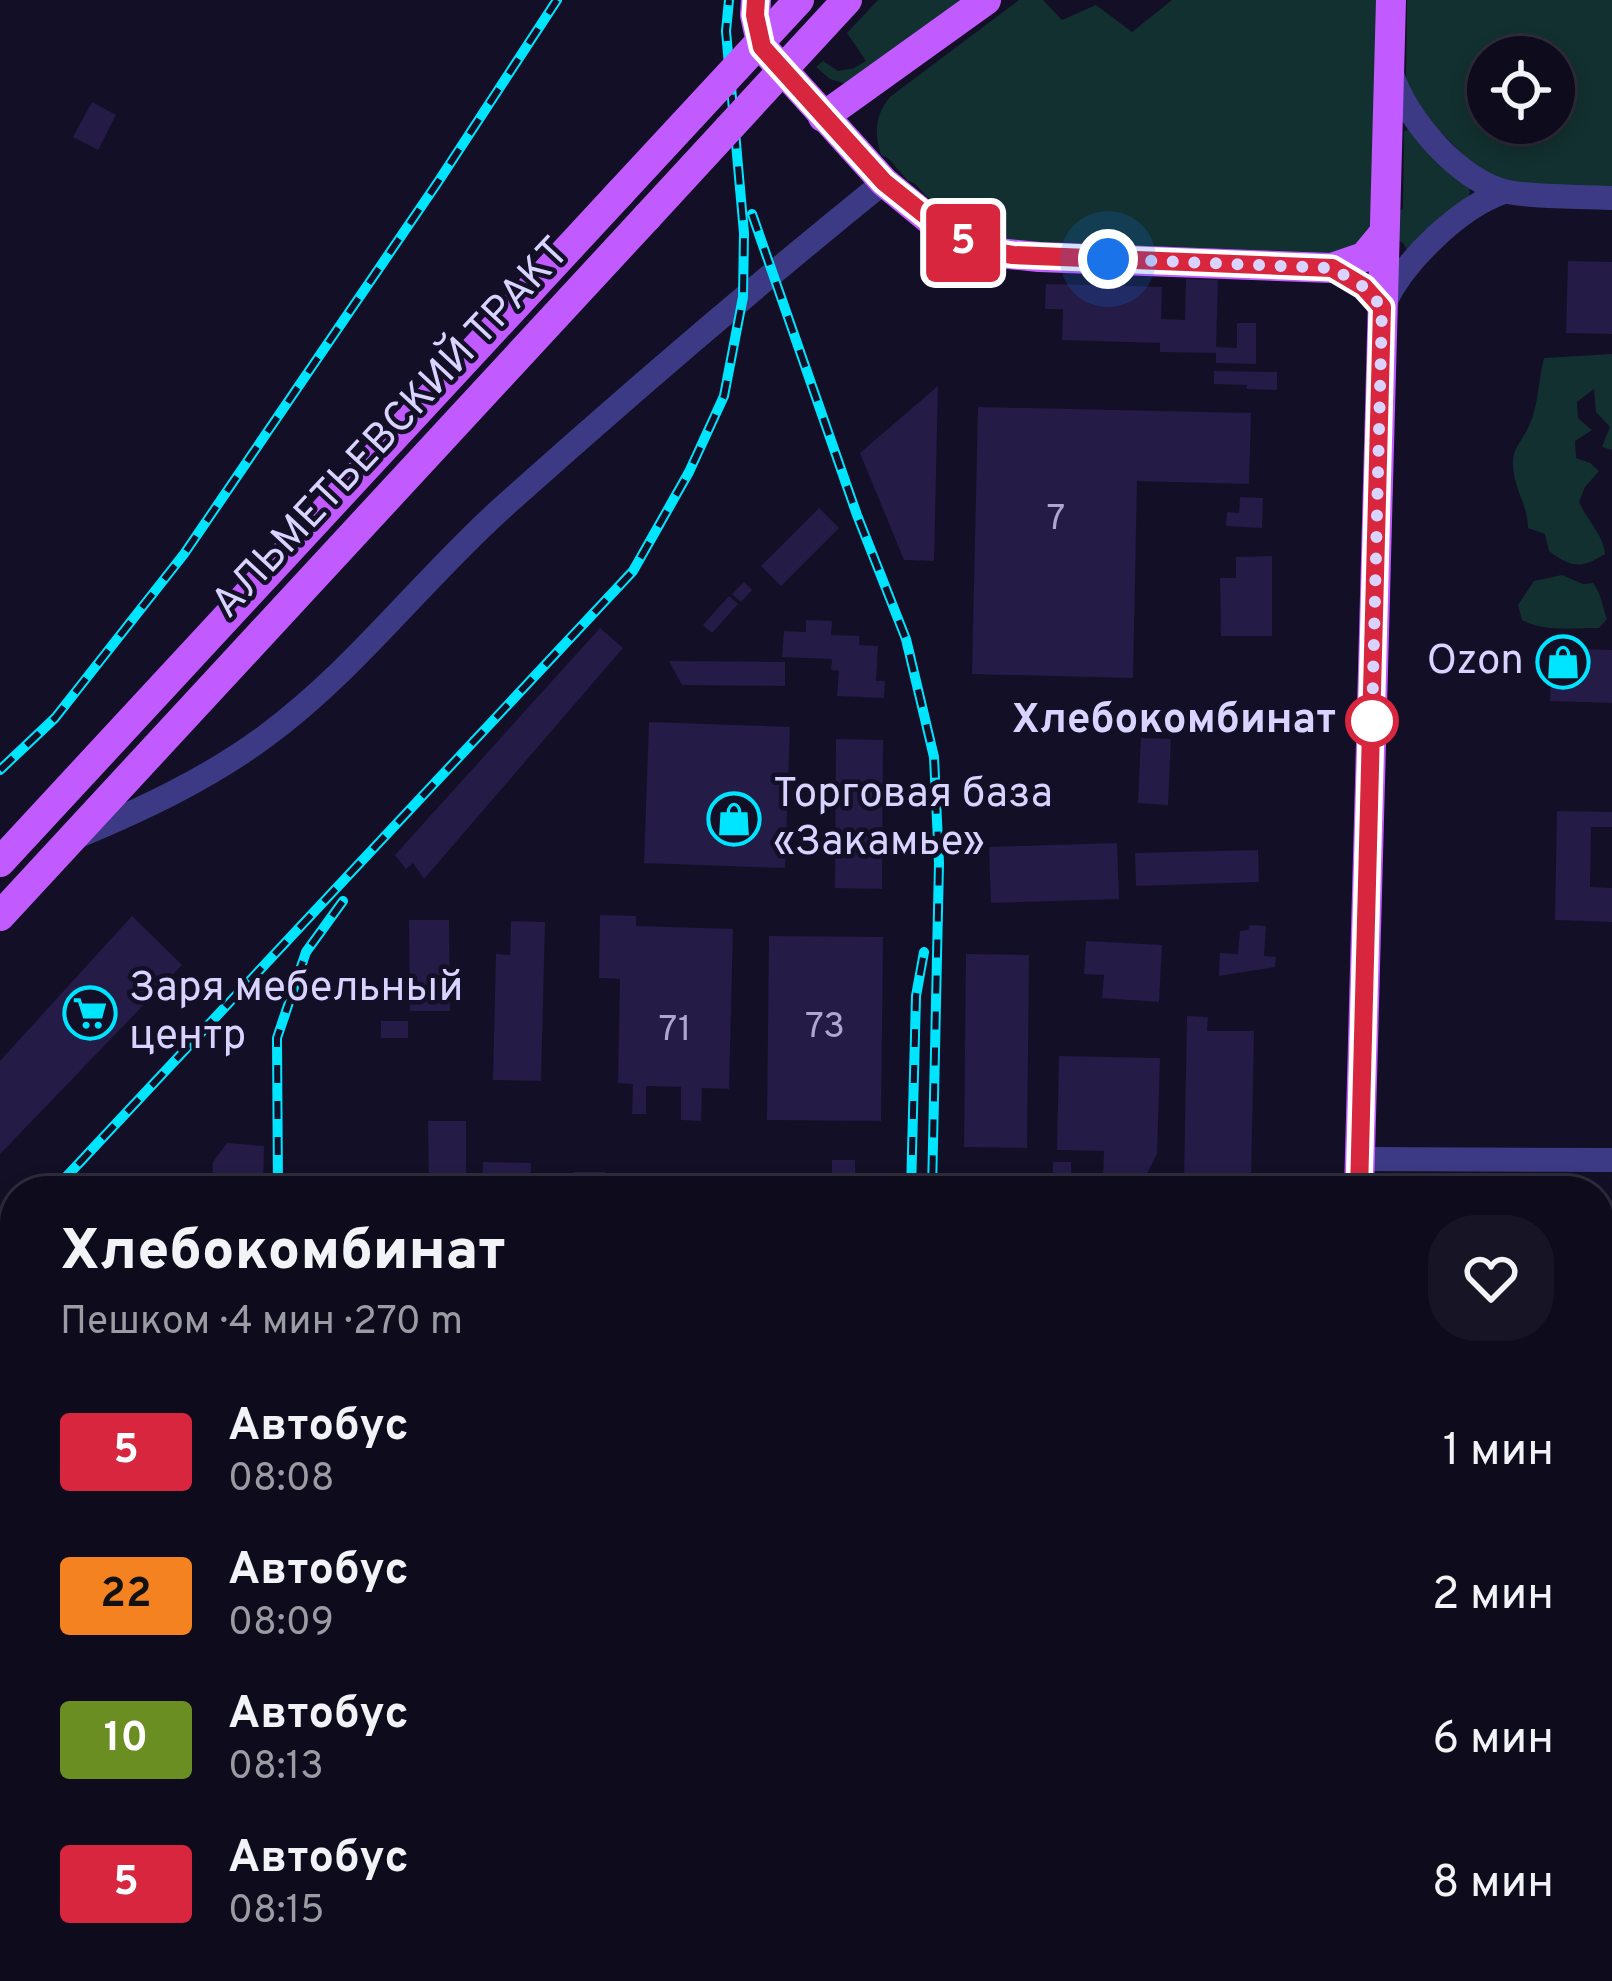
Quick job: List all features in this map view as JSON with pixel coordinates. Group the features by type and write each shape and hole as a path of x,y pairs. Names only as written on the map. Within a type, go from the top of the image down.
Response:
{"main road":[{"path":"755,0 762,47 884,182 954,238 998,253 1332,268 1364,256 1384,233"},
{"name":"АЛЬМЕТЬЕВСКИЙ ТРАКТ","path":"0,862 800,0"},
{"name":"АЛЬМЕТЬЕВСКИЙ ТРАКТ","path":"0,916 847,0"},
{"path":"823,117 986,0"},
{"path":"1359,1176 1391,0"},
{"path":"1332,268 1364,287 1382,307"}],"street":[{"path":"1389,66 1405,103 1431,139 1460,166 1504,192"},
{"path":"72,838 212,772 268,735 335,677 498,512 743,297 884,182"},
{"path":"1382,307 1401,274 1426,248 1491,196 1504,192 1612,198"},
{"path":"1332,268 1383,272 1426,248"},
{"path":"1359,1159 1612,1160"}],"green space":[{"path":"878,0 979,0 847,84 830,79 816,67 823,61 838,71 866,61 847,33"},
{"path":"1019,0 1043,0 1062,20 1096,5 1132,32 1172,0 1383,0 1374,236 1339,256 1002,242 963,228 881,155 879,117 890,97"},
{"path":"1407,0 1612,0 1612,189 1499,186 1420,111 1406,83"},
{"path":"1408,129 1470,187 1469,199 1407,250 1395,239 1396,213 1403,209 1404,132"},
{"path":"1612,354 1612,450 1602,447 1610,427 1596,412 1594,389 1577,402 1578,418 1592,430 1575,441 1576,458 1599,471 1579,502 1605,554 1577,564 1549,551 1545,534 1528,528 1513,456 1532,418 1544,358"},
{"path":"1562,575 1593,583 1607,619 1599,628 1550,628 1522,620 1518,605 1534,581"}],"building":[{"path":"92,102 116,115 98,150 73,137"},
{"path":"1568,261 1612,262 1612,334 1566,333"},
{"path":"1186,279 1218,280 1216,347 1237,348 1237,323 1256,323 1256,364 1216,363 1216,353 1160,352 1160,343 1062,340 1063,309 1045,309 1046,284 1162,287 1161,319 1185,320"},
{"path":"1214,371 1277,372 1277,390 1214,384"},
{"path":"938,386 934,561 904,560 860,453"},
{"path":"978,407 1251,413 1249,484 1137,481 1133,678 972,674"},
{"path":"1240,497 1263,498 1262,528 1226,526 1227,512 1239,513"},
{"path":"819,508 839,528 781,586 761,566"},
{"path":"1272,556 1272,636 1221,636 1220,578 1236,578 1236,557"},
{"path":"744,582 752,590 741,602 732,594"},
{"path":"729,596 738,604 712,633 703,625"},
{"path":"806,620 832,621 831,635 859,636 859,645 878,646 876,681 885,681 884,698 837,696 839,671 831,670 832,659 782,657 784,631 806,632"},
{"path":"600,628 623,648 424,879 413,863 406,869 395,855"},
{"path":"1552,648 1612,650 1612,703 1550,701"},
{"path":"669,661 785,662 785,686 682,685"},
{"path":"649,722 790,727 785,868 644,863"},
{"path":"1141,738 1171,739 1168,805 1138,803"},
{"path":"836,739 883,740 882,889 835,888"},
{"path":"1557,811 1612,812 1612,827 1591,827 1590,887 1612,888 1612,922 1555,920"},
{"path":"1117,843 1119,899 991,903 989,847"},
{"path":"1258,850 1259,882 1136,886 1135,853"},
{"path":"600,915 636,916 636,926 733,929 729,1089 702,1088 701,1121 681,1120 681,1087 646,1086 646,1114 632,1114 633,1084 618,1083 620,979 599,978"},
{"name":"Заря мебельный центр","path":"132,916 182,965 0,1154 0,1061"},
{"path":"409,920 449,920 450,1011 410,1011"},
{"path":"511,921 545,922 541,1081 493,1080 496,954 510,955"},
{"path":"1250,925 1266,926 1264,956 1276,957 1275,967 1219,976 1220,953 1238,954 1240,931"},
{"path":"769,936 883,937 881,1121 767,1120"},
{"path":"1086,941 1162,945 1159,1002 1102,998 1104,975 1084,974"},
{"path":"966,954 1029,955 1027,1148 964,1147"},
{"path":"1187,1016 1208,1017 1207,1031 1254,1031 1251,1176 1184,1176"},
{"path":"381,1021 408,1021 408,1038 381,1038"},
{"path":"1059,1056 1160,1058 1157,1154 1146,1176 1103,1176 1104,1151 1057,1150"},
{"path":"428,1121 466,1121 466,1176 429,1176"},
{"path":"227,1143 264,1146 263,1176 213,1176 213,1162"},
{"path":"832,1160 855,1160 855,1176 832,1176"},
{"path":"483,1162 531,1163 531,1176 483,1176"},
{"path":"1053,1162 1071,1162 1071,1176 1053,1176"},
{"path":"574,1172 605,1172 605,1176 574,1176"}],"railway":[{"path":"0,770 55,718 184,554 557,0"},
{"path":"67,1176 633,571 689,472 724,396 743,297 744,233 726,31 729,0"},
{"path":"752,214 857,515 906,639 934,757 939,863 932,1176"},
{"path":"278,1176 277,1038 306,952 343,901"},
{"path":"911,1176 916,996 924,952"}],"bus line":[{"name":"5","path":"756,0 762,47 884,182 963,243 1013,255 1332,268 1364,287 1382,307 1359,1176"}],"place":[{"name":"Ozon","path":"1563,662"},
{"name":"Хлебокомбинат","path":"1372,721"},
{"name":"Торговая база «Закамье»","path":"734,819"},
{"name":"Заря мебельный центр","path":"90,1013"}],"route":[{"path":"1108,259 1332,268 1364,287 1382,307 1372,721"}]}
